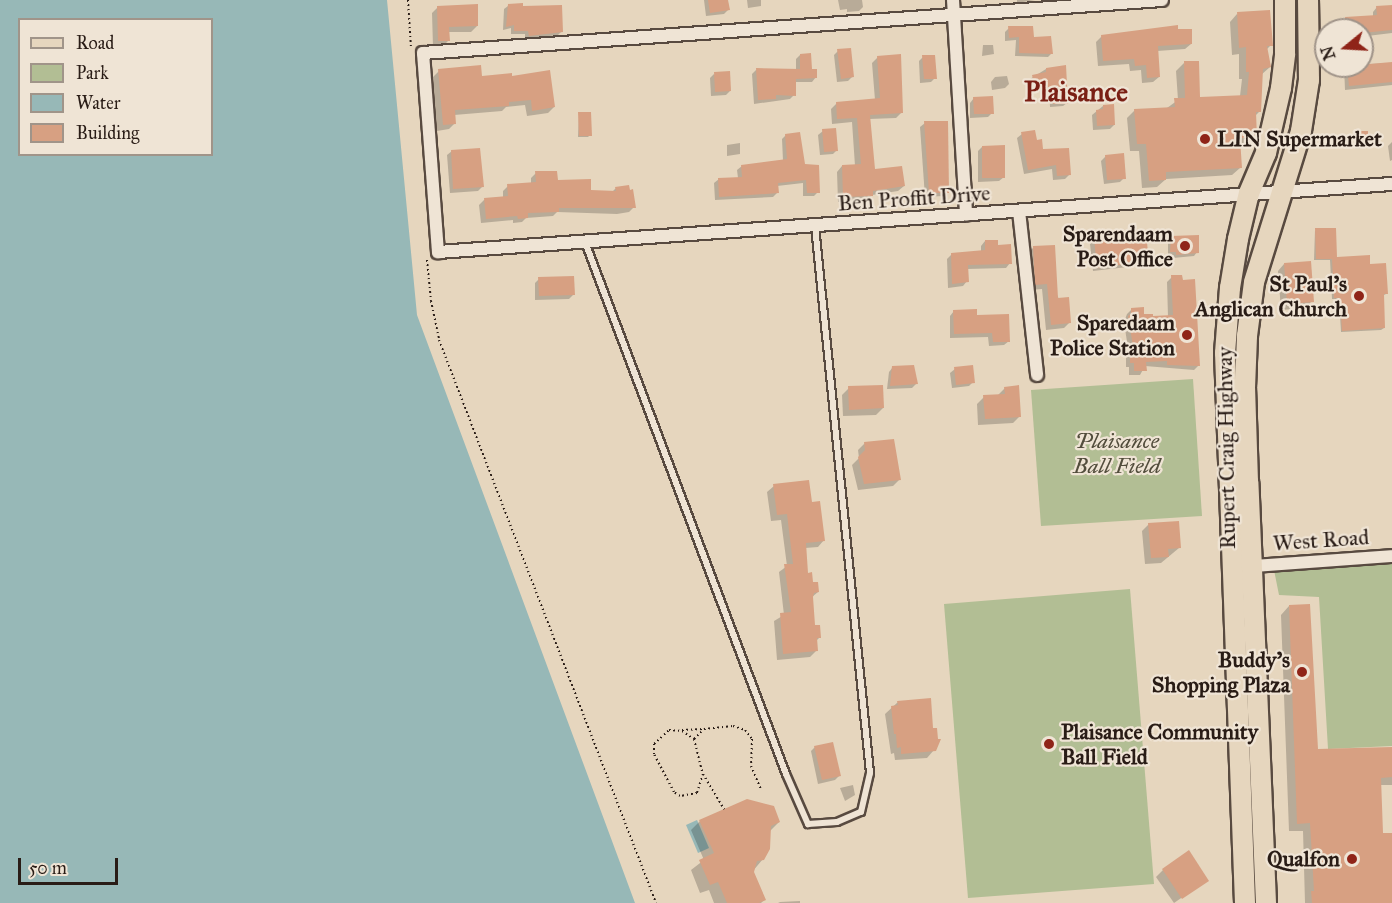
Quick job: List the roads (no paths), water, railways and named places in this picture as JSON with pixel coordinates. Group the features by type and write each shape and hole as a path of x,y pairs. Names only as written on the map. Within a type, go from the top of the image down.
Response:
{"main road":[{"name":"Rupert Craig Highway","path":"1245,903 1225,353 1230,288 1249,193 1266,153 1281,88 1285,53 1285,0"},
{"name":"Rupert Craig Highway","path":"1266,903 1245,388 1247,336 1254,282 1302,131 1309,80 1308,0"}],"street":[{"path":"953,0 966,215"},
{"path":"954,15 1162,0"},
{"name":"Ben Proffit Drive","path":"954,15 423,53 438,252 1392,184"},
{"path":"1019,211 1037,375"},
{"name":"West Road","path":"1253,566 1392,556"}],"lane":[{"path":"585,242 799,804 808,824 837,822 861,812 870,773 815,226"}],"water":[{"path":"0,0 387,0 417,315 635,903 0,903"},
{"path":"697,820 709,848 698,853 686,825"}],"place":[{"name":"LIN Supermarket","path":"1205,139"},
{"name":"Sparendaam Post Office","path":"1185,246"},
{"name":"St Paul's Anglican Church","path":"1359,296"},
{"name":"Sparedaam Police Station","path":"1187,335"},
{"name":"Buddy's Shopping Plaza","path":"1302,672"},
{"name":"Plaisance Community Ball Field","path":"1049,744"},
{"name":"Qualfon","path":"1352,859"}],"district":[{"name":"Plaisance","path":"1076,92"}],"park label":[{"name":"Plaisance Ball Field","path":"1117,452"}]}
